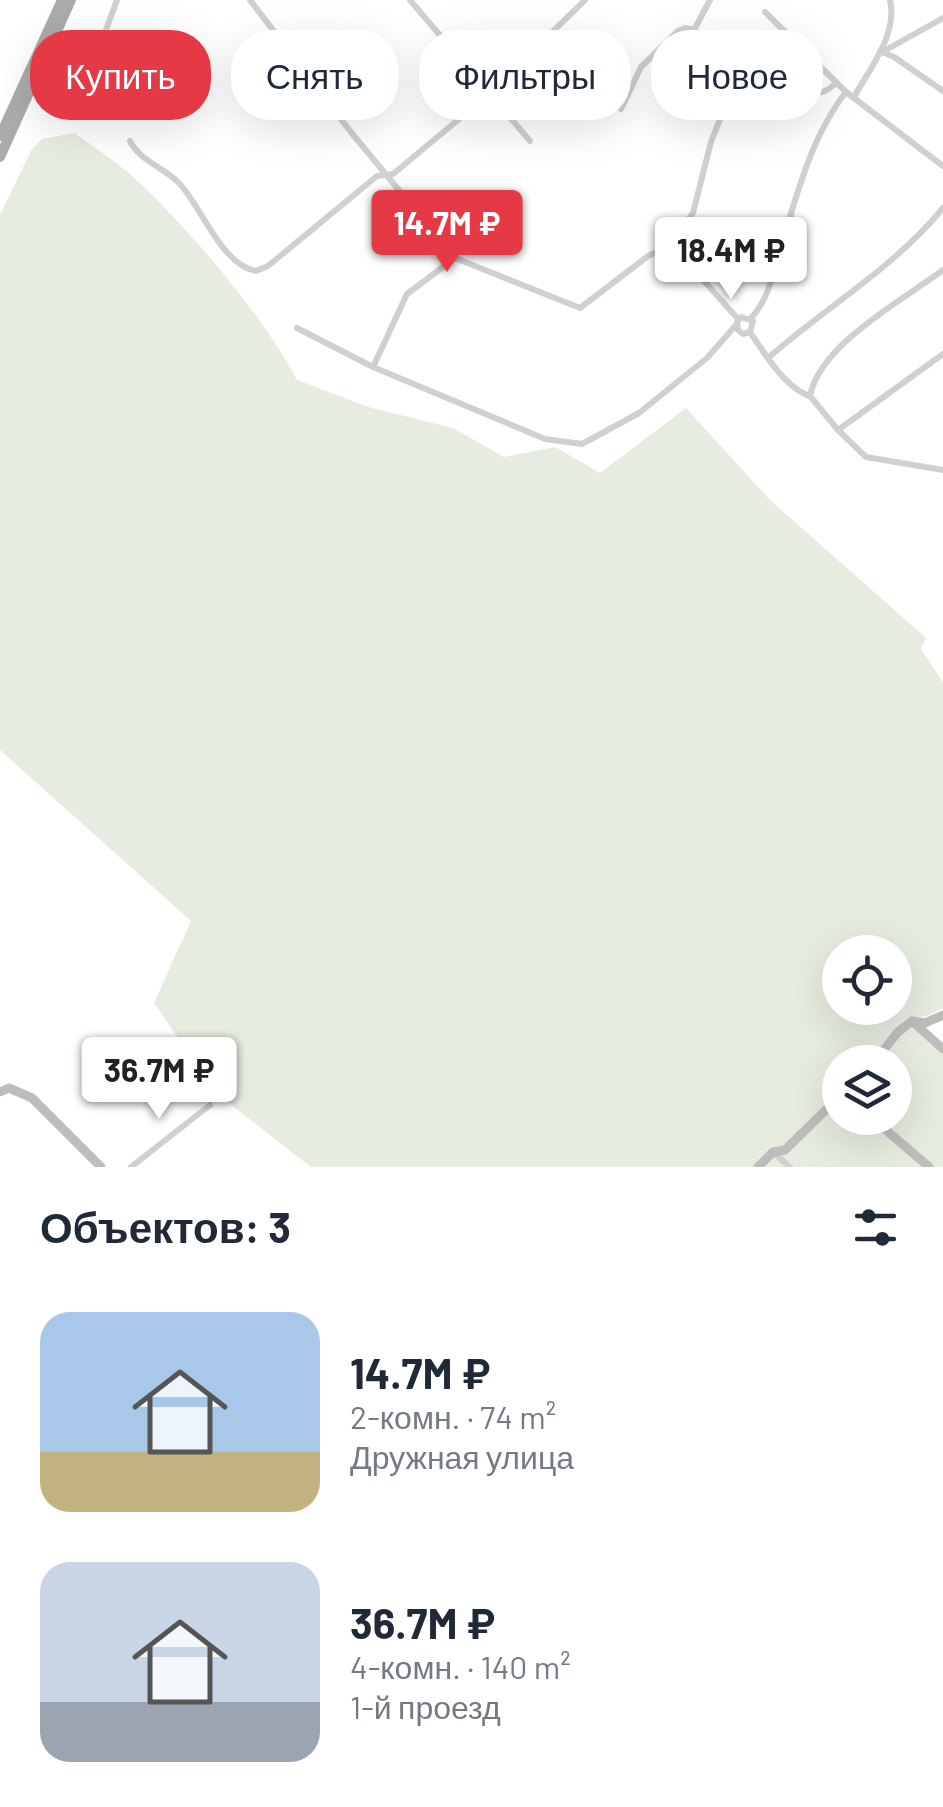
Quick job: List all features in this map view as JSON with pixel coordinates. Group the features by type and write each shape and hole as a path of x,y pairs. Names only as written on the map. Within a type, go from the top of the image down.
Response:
{"main road":[{"path":"0,136 62,0"},
{"path":"0,157 70,0"}],"street":[{"path":"106,30 117,0"},
{"path":"250,0 454,258 580,308 648,256 668,247 693,213 720,120"},
{"path":"410,0 435,30"},
{"path":"554,30 585,0"},
{"path":"682,30 694,30 710,0"},
{"path":"750,332 754,327 751,318 768,290 801,181 831,116 880,51 891,22 890,0"},
{"path":"766,12 836,82 943,166"},
{"path":"880,51 943,18"},
{"path":"880,51 943,91"},
{"path":"631,85 651,57"},
{"path":"823,92 836,82"},
{"path":"130,141 156,168 180,183 208,226 239,263 252,271 268,266 377,176 388,176 456,120"},
{"path":"511,120 530,141"},
{"path":"768,358 813,318 904,252 943,208"},
{"path":"668,247 679,254 737,322 740,332 750,332"},
{"path":"373,367 407,294 454,258"},
{"path":"810,396 827,361 847,340 943,270"},
{"path":"298,328 373,367 545,439 582,444 638,413 707,358 744,316 751,318"},
{"path":"750,332 768,358 800,392 810,396 866,457 943,470"},
{"path":"838,430 943,354"},
{"path":"912,1021 925,1022 943,1016"},
{"path":"912,1021 943,1048"},
{"path":"888,1045 907,1025"},
{"path":"0,1092 9,1088 32,1098 101,1167"},
{"path":"131,1167 210,1104"},
{"path":"758,1167 774,1152 786,1150 822,1114"},
{"path":"892,1135 929,1167"},
{"path":"774,1152 790,1167"}],"shaded area":[{"path":"75,133 131,175 222,272 264,327 297,380 368,407 453,428 504,457 555,447 600,473 686,408 770,500 926,638 921,649 943,682 943,1008 912,1018 912,935 822,935 822,1025 912,1023 943,1053 943,1167 311,1167 217,1094 154,1003 191,921 0,750 0,215 32,149 42,139"}]}
